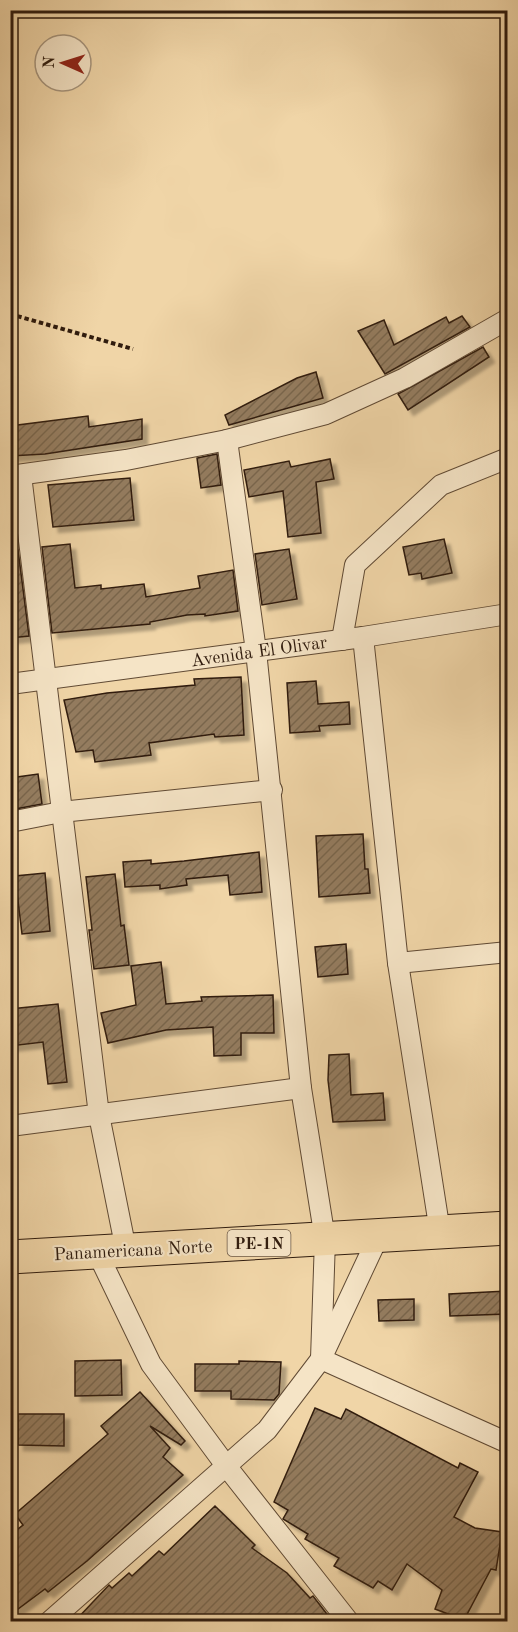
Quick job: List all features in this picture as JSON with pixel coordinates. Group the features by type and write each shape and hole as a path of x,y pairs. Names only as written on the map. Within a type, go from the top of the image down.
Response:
{"highway":[{"name":"Panamericana Norte","path":"10,1257 507,1228"}],"street":[{"path":"349,1622 227,1467 151,1364 111,1251 99,1115 47,680 16,476 126,460 227,440 326,414 405,378 507,319"},
{"path":"227,440 256,651 272,790 301,1088 325,1239 321,1359"},
{"path":"342,640 355,565 441,485 507,458"},
{"name":"Avenida El Olivar","path":"10,684 342,640 507,614"},
{"path":"363,637 398,963 440,1232"},
{"path":"10,822 61,812 272,790"},
{"path":"398,963 507,952"},
{"path":"10,1126 301,1088"},
{"path":"49,1622 267,1430 321,1359 379,1235"},
{"path":"321,1359 507,1443"}],"path":[{"path":"10,314 133,349"}],"building":[{"path":"462,316 470,327 385,374 358,331 384,320 394,345 446,317 449,323"},
{"path":"483,347 489,357 408,410 398,394"},
{"path":"316,372 323,398 229,425 225,415 297,378"},
{"path":"88,416 89,427 142,419 142,439 45,454 10,456 10,426"},
{"path":"217,454 221,485 201,488 197,458"},
{"path":"330,459 334,479 316,482 321,533 288,537 283,491 249,497 244,470 289,461 291,467"},
{"path":"130,478 134,520 53,527 48,485"},
{"path":"444,539 452,573 422,579 421,573 409,575 403,547"},
{"path":"70,544 75,588 101,585 101,589 144,584 146,597 200,588 198,576 233,570 238,611 205,616 205,614 187,615 150,622 150,624 52,633 42,547"},
{"path":"289,549 297,599 262,605 255,554"},
{"path":"18,550 29,636 10,638 10,551"},
{"path":"241,677 244,735 215,737 214,734 149,743 151,755 95,762 93,750 76,752 64,700 107,693 195,685 194,679"},
{"path":"316,681 318,704 349,702 350,724 319,726 320,731 290,733 287,683"},
{"path":"38,774 42,804 10,810 10,778"},
{"path":"363,834 365,869 368,869 370,893 319,897 316,836"},
{"path":"259,852 262,892 230,895 228,875 186,879 187,885 160,889 160,885 125,887 123,862 151,860 151,864"},
{"path":"45,873 50,931 22,934 15,876"},
{"path":"115,874 121,926 124,925 129,965 94,969 86,877"},
{"path":"346,944 348,974 318,977 315,947"},
{"path":"161,962 166,1004 202,1001 201,997 273,995 274,1033 241,1033 241,1055 214,1056 213,1027 166,1030 108,1043 101,1013 136,1005 131,966"},
{"path":"58,1004 67,1082 48,1084 43,1042 10,1046 10,1009"},
{"path":"349,1054 351,1095 383,1093 385,1120 333,1122 328,1080 329,1055"},
{"path":"507,1291 507,1314 450,1316 449,1294"},
{"path":"414,1299 414,1320 379,1321 378,1300"},
{"path":"121,1360 122,1395 75,1396 75,1361"},
{"path":"239,1361 281,1362 279,1394 274,1400 231,1399 231,1391 195,1391 195,1364 239,1364"},
{"path":"140,1392 185,1441 181,1445 150,1426 170,1448 163,1457 183,1475 87,1561 48,1592 45,1589 10,1615 10,1535 23,1525 15,1514 108,1434 101,1426"},
{"path":"315,1408 341,1419 346,1409 458,1468 460,1463 478,1472 454,1517 475,1528 502,1532 496,1570 491,1569 464,1620 435,1609 442,1590 407,1564 392,1590 378,1581 373,1588 334,1566 339,1558 305,1539 308,1534 283,1519 288,1510 274,1502"},
{"path":"18,1414 64,1414 64,1446 18,1445"},
{"path":"215,1506 255,1545 252,1548 287,1573 310,1598 313,1596 333,1622 74,1622 109,1585 112,1588 129,1573 132,1576 159,1551 164,1555"}]}
